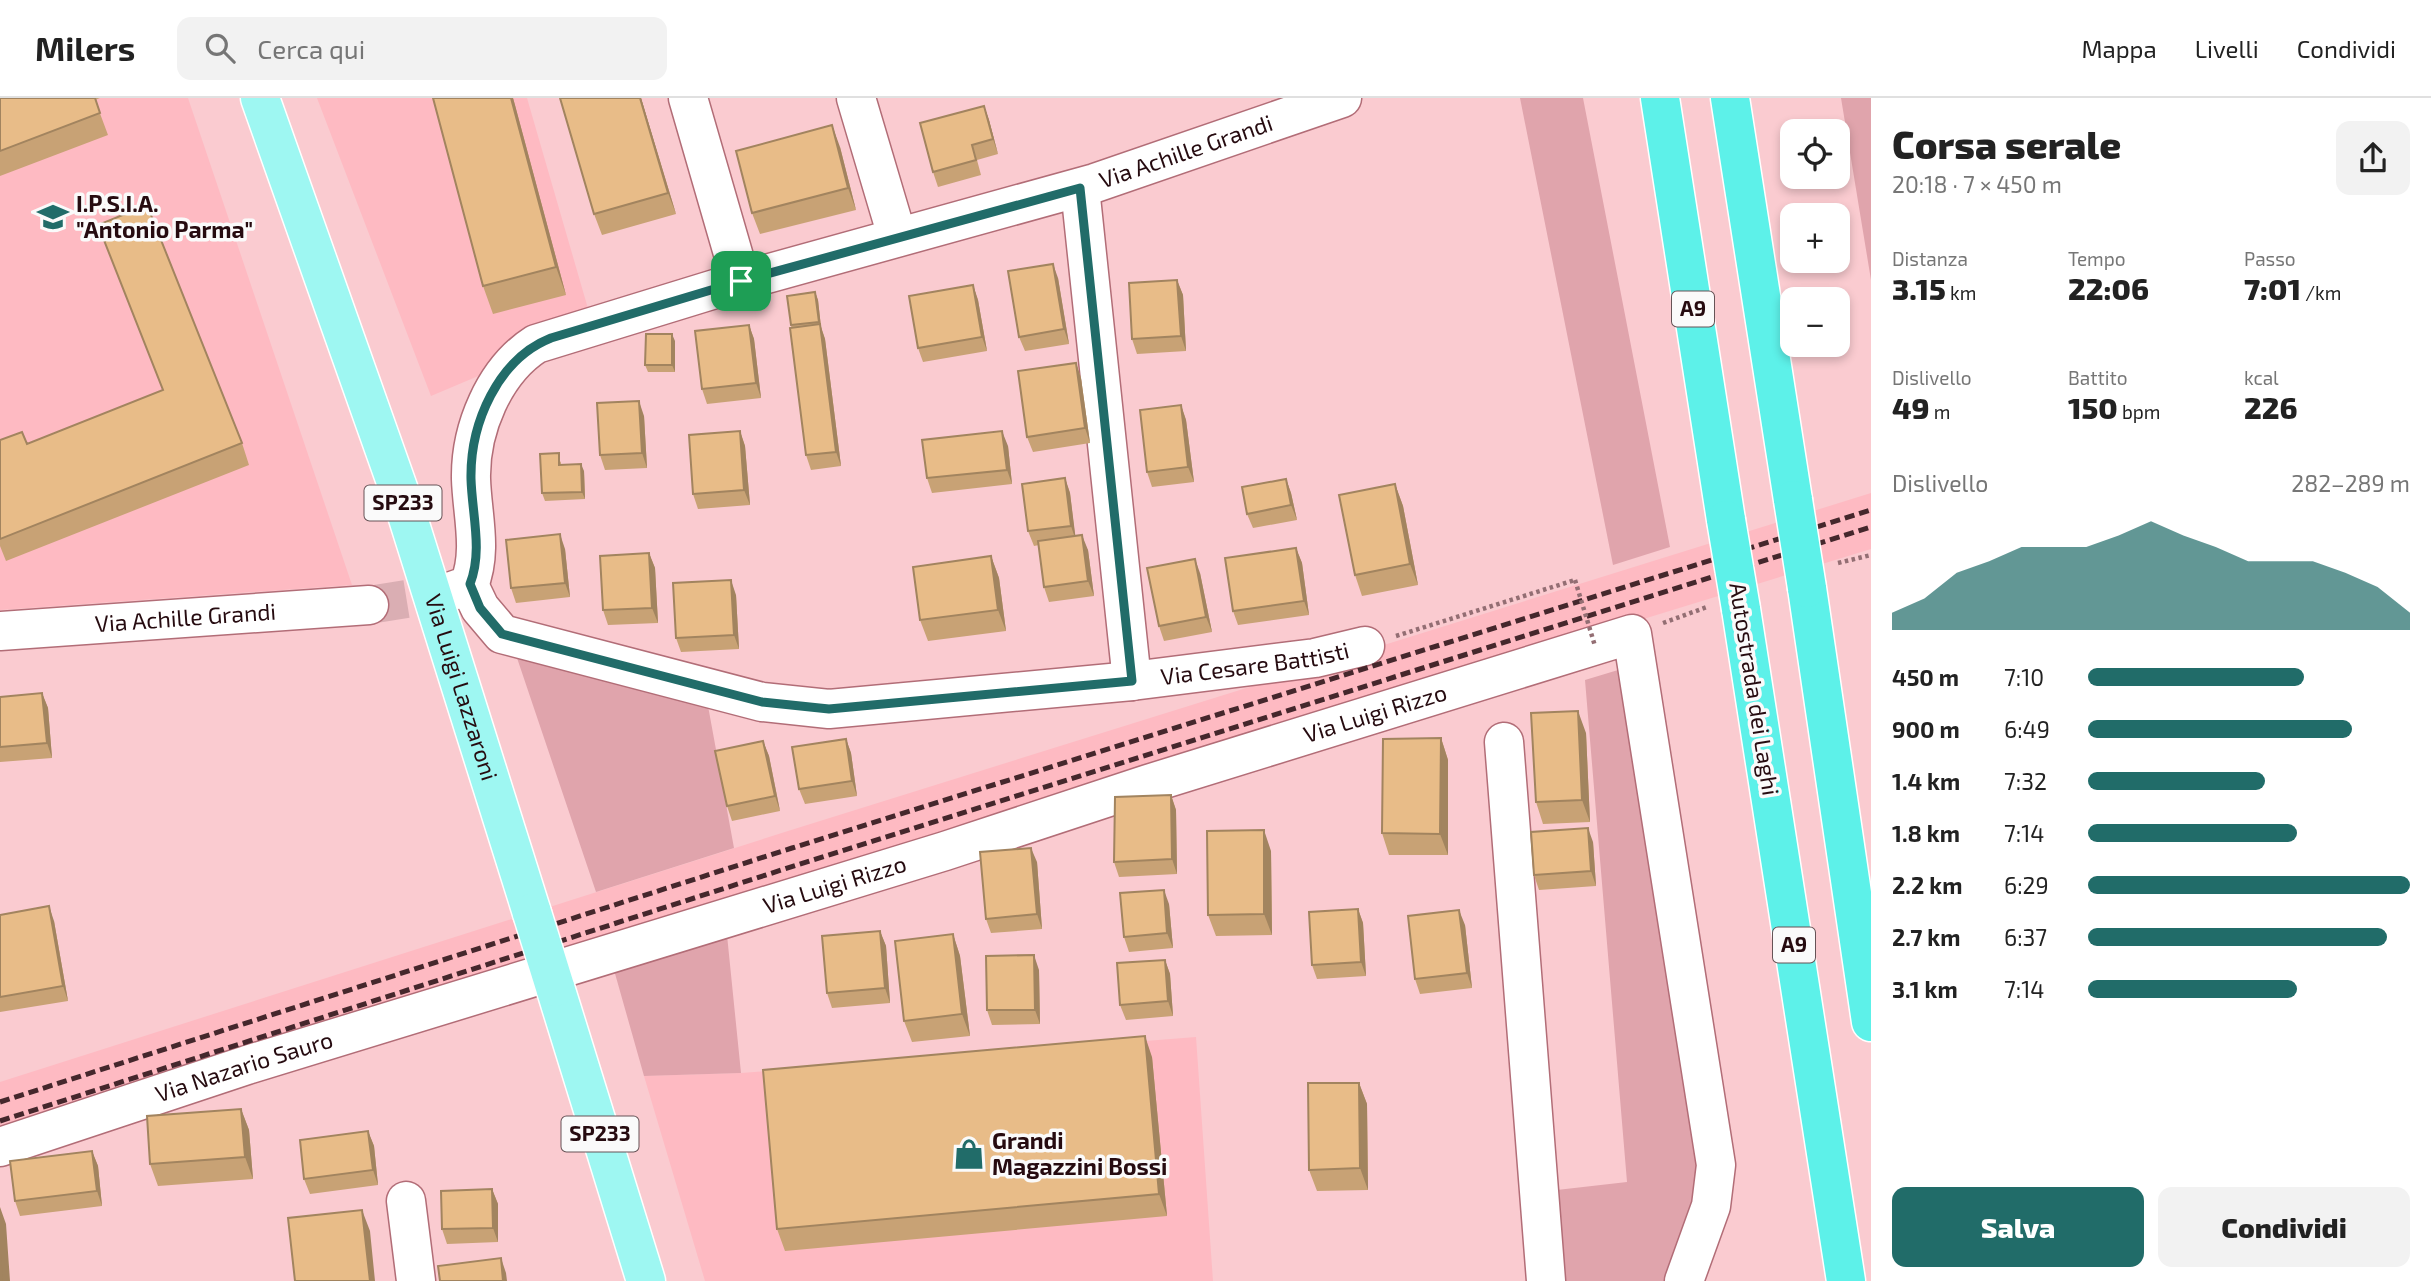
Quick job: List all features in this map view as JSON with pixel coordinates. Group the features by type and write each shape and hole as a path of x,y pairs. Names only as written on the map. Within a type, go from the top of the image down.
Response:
{"highway":[{"name":"Autostrada dei Laghi","path":"1660,98 1846,1281"},
{"path":"1730,98 1807,588 1871,1022"}],"main road":[{"name":"Via Luigi Lazzaroni","path":"260,98 402,499 646,1281"}],"street":[{"path":"688,98 741,281"},
{"path":"856,98 897,236"},
{"name":"Via Achille Grandi","path":"459,588 476,568 472,461 479,429 493,391 522,353 551,338 741,281 897,236 1080,188 1342,98"},
{"path":"1080,188 1132,681"},
{"name":"Via Cesare Battisti","path":"459,588 502,634 762,702 829,709 1132,681 1315,659 1365,646"},
{"name":"Via Achille Grandi","path":"0,631 369,605"},
{"name":"Via Luigi Rizzo","path":"491,991 1632,634 1716,1165 1711,1206 1684,1281"},
{"path":"1504,742 1546,1281"},
{"name":"Via Nazario Sauro","path":"0,1147 247,1065 491,991"},
{"path":"406,1201 416,1281"}],"path":[{"path":"1365,646 1575,580 1595,646"}],"shaded area":[{"path":"0,98 188,98 352,585 0,610"},
{"path":"317,98 527,98 589,312 483,374 431,396"},
{"path":"1520,98 1583,98 1670,547 1613,565"},
{"path":"1841,98 1871,98 1871,280 1850,153 1850,119 1844,119"},
{"path":"1871,493 1871,549 1282,730 0,1139 0,1082 788,831"},
{"path":"515,652 706,695 734,848 596,892"},
{"path":"1628,667 1705,1169 1677,1281 1554,1281 1548,1191 1627,1182 1585,680"},
{"path":"727,935 741,1073 644,1076 614,970"},
{"path":"1196,1037 1213,1281 705,1281 644,1076 741,1073"}],"building":[{"path":"0,98 95,98 100,113 0,151"},
{"path":"433,98 511,98 556,267 483,286"},
{"path":"560,98 640,98 668,193 594,214"},
{"path":"984,106 993,139 972,145 976,160 933,172 920,123"},
{"path":"832,125 848,188 752,213 736,151"},
{"path":"147,205 242,443 0,539 0,440 22,432 27,444 163,390 98,225"},
{"path":"1053,264 1064,329 1019,337 1008,271"},
{"path":"1177,280 1181,336 1132,339 1129,283"},
{"path":"973,285 982,337 918,348 909,296"},
{"path":"815,292 819,322 791,325 787,296"},
{"path":"820,324 836,452 806,455 790,328"},
{"path":"749,325 756,383 702,389 695,331"},
{"path":"646,334 672,334 672,365 645,365"},
{"path":"1076,363 1085,428 1027,437 1018,371"},
{"path":"639,401 642,453 600,455 597,403"},
{"path":"1181,405 1188,467 1147,472 1140,410"},
{"path":"740,431 744,490 693,494 689,435"},
{"path":"1002,431 1007,470 927,478 922,440"},
{"path":"559,453 559,465 581,464 582,492 542,493 540,454"},
{"path":"1065,478 1071,526 1028,531 1022,484"},
{"path":"1286,479 1291,505 1247,514 1242,487"},
{"path":"1395,484 1410,564 1355,575 1339,495"},
{"path":"560,534 565,583 511,588 506,540"},
{"path":"1082,535 1088,581 1044,587 1038,541"},
{"path":"1296,548 1304,601 1233,611 1225,558"},
{"path":"649,553 652,608 603,610 600,556"},
{"path":"991,556 998,610 920,620 913,567"},
{"path":"1195,559 1206,617 1159,626 1147,568"},
{"path":"731,580 734,635 676,638 673,583"},
{"path":"42,693 47,743 0,747 0,697"},
{"path":"1578,711 1582,800 1536,802 1531,713"},
{"path":"1441,738 1440,834 1382,833 1383,739"},
{"path":"846,739 852,781 799,789 792,747"},
{"path":"763,741 775,796 727,806 715,751"},
{"path":"1171,795 1172,859 1114,862 1115,797"},
{"path":"1588,828 1591,871 1534,875 1531,832"},
{"path":"1264,830 1264,914 1208,915 1207,831"},
{"path":"1031,848 1037,914 986,919 980,852"},
{"path":"1164,890 1167,933 1124,937 1120,893"},
{"path":"49,906 63,986 0,997 0,915"},
{"path":"1358,909 1361,962 1312,965 1309,912"},
{"path":"1459,910 1467,973 1415,979 1408,916"},
{"path":"880,931 885,988 827,993 822,936"},
{"path":"953,934 962,1014 904,1021 895,941"},
{"path":"1034,955 1035,1010 987,1010 986,956"},
{"path":"1165,960 1168,1001 1120,1005 1117,963"},
{"name":"Grandi Magazzini Bossi","path":"1145,1036 1159,1194 777,1229 763,1070"},
{"path":"1308,1083 1359,1083 1360,1168 1309,1170"},
{"path":"241,1109 245,1157 150,1164 147,1116"},
{"path":"368,1131 373,1170 304,1179 300,1140"},
{"path":"92,1151 97,1191 15,1201 10,1161"},
{"path":"492,1189 493,1228 442,1229 441,1191"},
{"path":"362,1210 370,1281 295,1281 288,1218"},
{"path":"501,1258 503,1281 440,1281 438,1266"}],"tunnel":[{"path":"369,605 449,592"}],"railway":[{"path":"0,1102 792,848 1871,510"},
{"path":"0,1121 797,865 1871,527"}],"place":[{"name":"I.P.S.I.A. \"Antonio Parma\"","path":"53,217"},
{"name":"Grandi Magazzini Bossi","path":"969,1154"}],"route":[{"path":"1080,188 1132,681 829,709 762,702 502,634 480,608 470,584 476,568 477,549 472,461 479,429 493,391 511,365 522,353 536,344 741,281 897,236 1080,188"}]}
